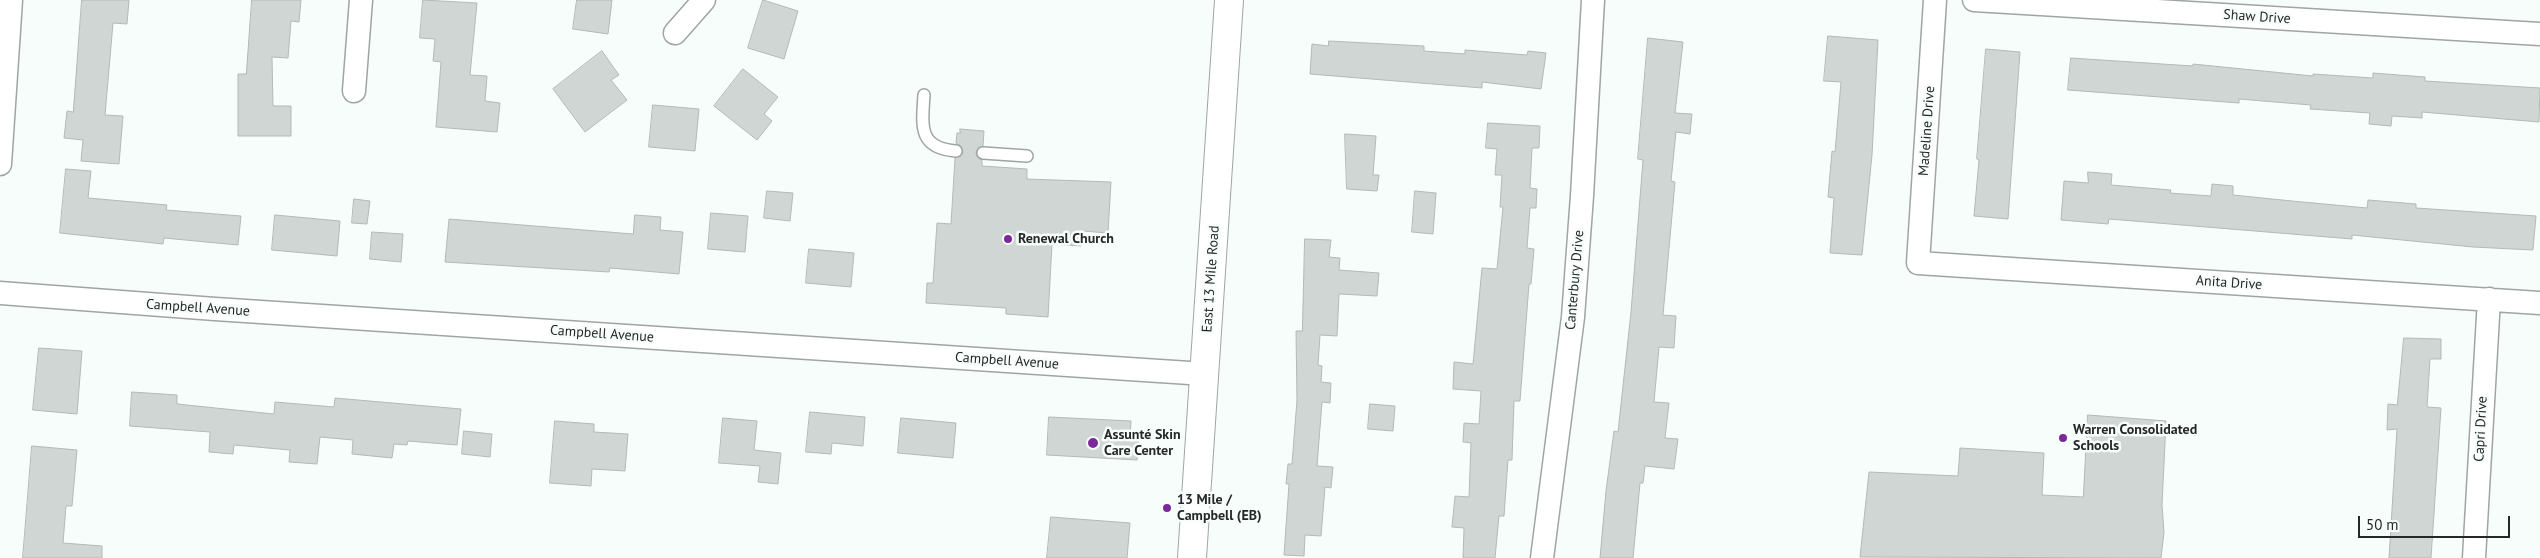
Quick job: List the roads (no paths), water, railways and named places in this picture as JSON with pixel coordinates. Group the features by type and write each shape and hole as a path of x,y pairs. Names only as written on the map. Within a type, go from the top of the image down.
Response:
{"main road":[{"name":"East 13 Mile Road","path":"1192,558 1229,0"}],"street":[{"path":"0,164 11,0"},
{"path":"354,91 361,0"},
{"path":"675,33 704,0"},
{"name":"Canterbury Drive","path":"1542,558 1573,317 1593,0"},
{"name":"Madeline Drive","path":"1918,263 1935,0"},
{"name":"Shaw Drive","path":"1974,0 2200,7 2540,34"},
{"name":"Anita Drive","path":"1918,263 2540,303"},
{"name":"Campbell Avenue","path":"0,293 206,309 1205,374"},
{"name":"Capri Drive","path":"2474,558 2489,299"}],"lane":[{"path":"924,96 922,127 924,135 937,148 956,151"},
{"path":"983,153 1027,156"}],"place":[{"name":"Renewal Church","path":"1008,239"},
{"name":"Warren Consolidated Schools","path":"2063,438"},
{"name":"Assunté Skin Care Center","path":"1093,443"},
{"name":"13 Mile / Campbell (EB)","path":"1167,508"}]}
